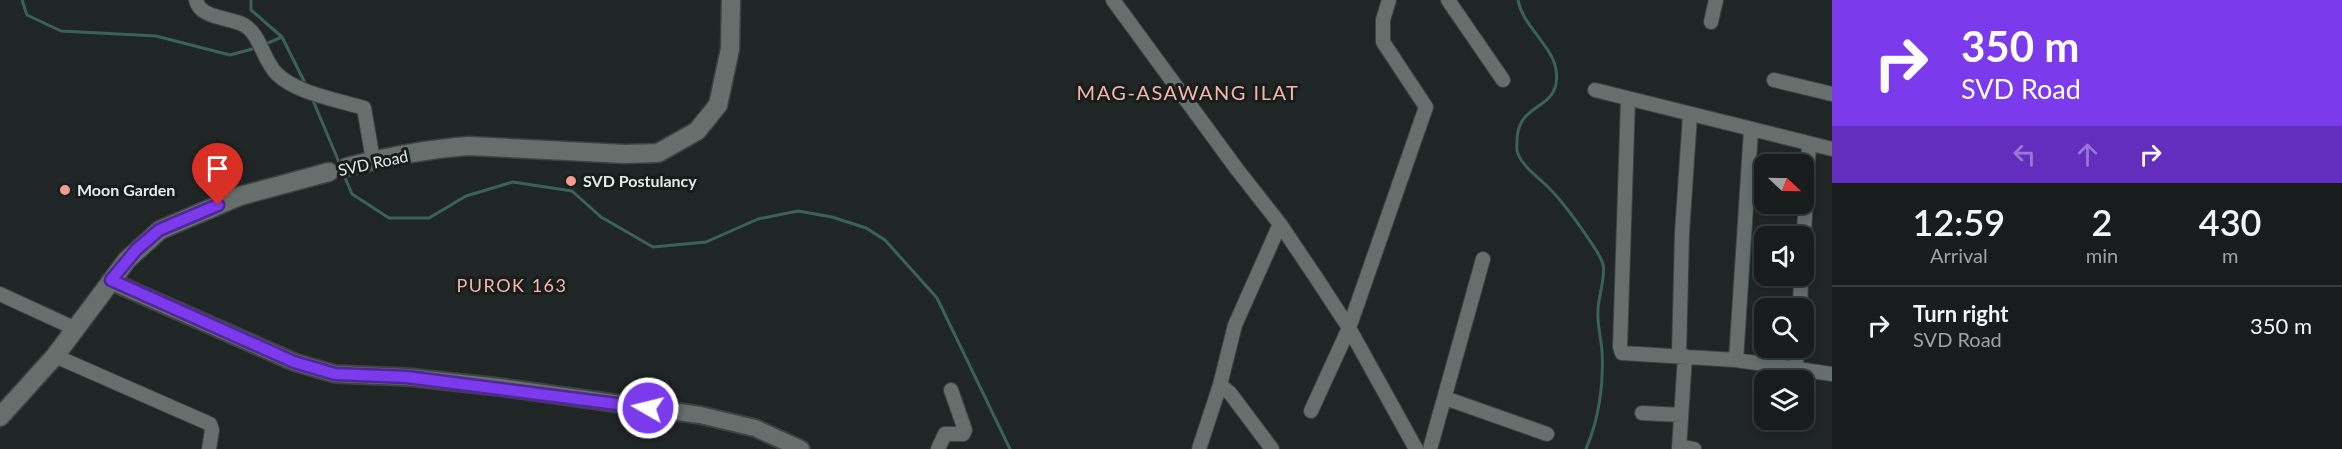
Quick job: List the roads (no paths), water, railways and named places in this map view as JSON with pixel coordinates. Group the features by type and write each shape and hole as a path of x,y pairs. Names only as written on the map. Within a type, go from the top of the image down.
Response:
{"main road":[{"name":"SVD Road","path":"347,167 374,160 470,146 624,154 658,153 698,131 718,105 730,49 731,0"},
{"name":"SVD Road","path":"0,417 55,356 136,250 159,230 240,196 329,172"}],"street":[{"path":"196,0 197,5 205,12 243,24 251,31 276,73 285,81 299,88 364,108 374,160"},
{"path":"1113,0 1236,168 1280,224 1349,328 1416,449"},
{"path":"1311,411 1349,328 1426,107 1383,42 1383,20 1389,0"},
{"path":"1448,0 1503,80"},
{"path":"1711,22 1716,0"},
{"path":"1774,80 1832,94"},
{"path":"1595,90 1832,149"},
{"path":"1628,99 1620,347 1623,353 1736,360 1796,370 1797,358"},
{"path":"1690,115 1682,233 1679,448 1694,449"},
{"path":"1736,360 1751,130"},
{"path":"1804,226 1809,144"},
{"name":"SVD Road","path":"329,172 347,167"},
{"path":"1199,449 1220,385 1236,325 1280,224"},
{"path":"1430,449 1483,259"},
{"path":"111,280 294,362 335,374 407,377 690,414 755,428 801,449"},
{"path":"0,294 76,328"},
{"path":"55,356 210,424 212,430 209,449"},
{"path":"1814,372 1832,374"},
{"path":"1220,385 1230,393 1272,449"},
{"path":"939,449 945,434 963,434 965,430 951,390"},
{"path":"1445,398 1547,434"},
{"path":"1642,413 1681,415"}],"waterway":[{"path":"22,0 27,15 61,31 156,36 230,55 252,49"},
{"path":"251,0 251,10 282,37 304,81"},
{"path":"1518,0 1527,22 1548,50 1553,61 1556,84 1548,99 1522,121 1518,129 1517,152 1527,168 1554,193 1570,213 1596,249 1603,265 1598,305 1602,351 1601,388 1594,426 1586,449"},
{"path":"268,43 282,37"},
{"path":"312,98 341,167"},
{"path":"343,173 352,194 389,218 429,218 466,196 513,182 572,191 601,217 653,247 706,242 758,219 798,211 832,217 866,228 885,240 937,298 1010,449"}],"place":[{"name":"SVD Postulancy","path":"571,181"},
{"name":"Moon Garden","path":"65,190"}],"district":[{"name":"MAG-ASAWANG ILAT","path":"1188,93"},
{"name":"PUROK 163","path":"512,286"}]}
